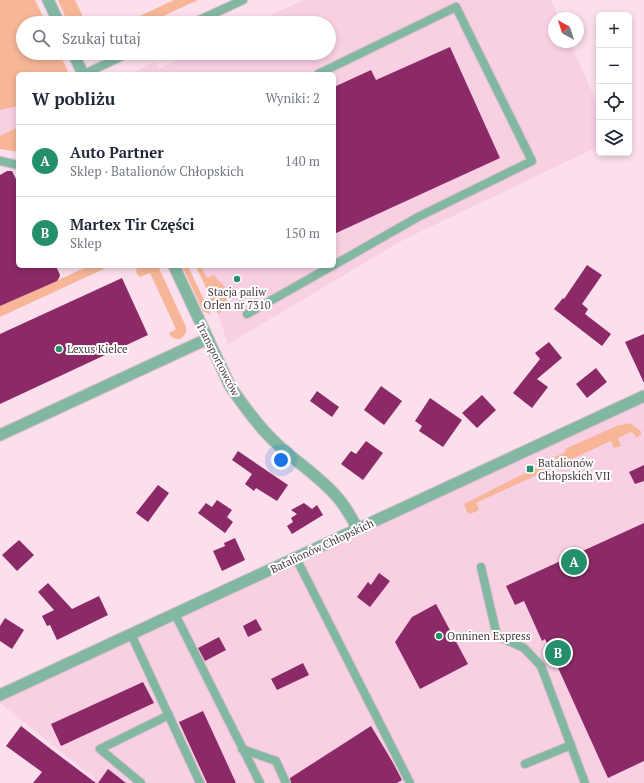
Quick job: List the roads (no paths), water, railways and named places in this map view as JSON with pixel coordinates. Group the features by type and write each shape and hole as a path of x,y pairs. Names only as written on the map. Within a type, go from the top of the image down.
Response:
{"street":[{"path":"48,0 56,16"},
{"path":"76,60 82,72"},
{"name":"Transportowców","path":"175,268 230,386 252,417 273,440 338,497 358,529"},
{"path":"0,435 208,339"},
{"name":"Batalionów Chłopskich","path":"0,695 644,396"}],"lane":[{"path":"208,16 243,0"},
{"path":"322,72 456,7 532,161 418,217 336,263"},
{"path":"87,72 114,60"},
{"path":"0,161 16,165"},
{"path":"247,314 328,268"},
{"path":"296,558 410,783"},
{"path":"481,567 497,636 524,648 542,666 585,783"},
{"path":"175,614 260,783"},
{"path":"131,634 200,783"},
{"path":"141,783 100,749 169,716"},
{"path":"525,764 570,745"},
{"path":"242,749 276,761 286,783"}],"place":[{"name":"Stacja paliw Orlen nr 7310","path":"237,279"},
{"name":"Lexus Kielce","path":"59,349"},
{"name":"Batalionów Chłopskich VII","path":"530,469"},
{"name":"Auto Partner","path":"574,562"},
{"name":"Onninen Express","path":"439,636"},
{"name":"Martex Tir Części","path":"558,653"}]}
